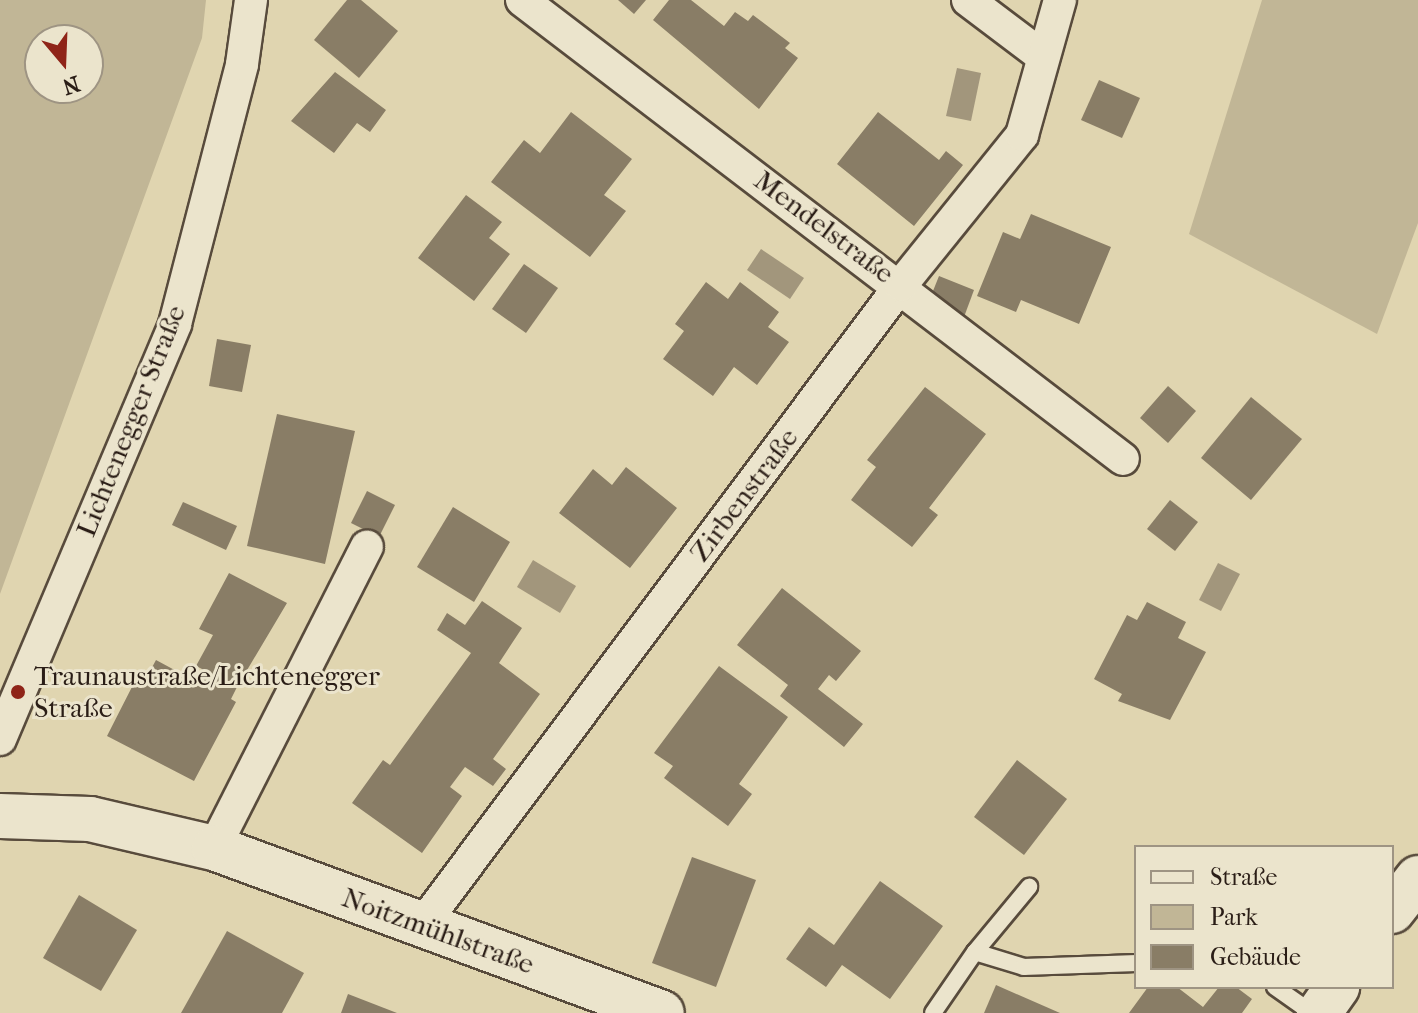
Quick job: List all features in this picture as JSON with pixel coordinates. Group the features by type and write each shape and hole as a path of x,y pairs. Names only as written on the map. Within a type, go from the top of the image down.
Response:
{"street":[{"name":"Lichtenegger Straße","path":"0,739 175,324 242,64 251,0"},
{"name":"Mendelstraße","path":"522,0 901,285 1123,459"},
{"path":"968,0 1042,56"},
{"name":"Zirbenstraße","path":"422,925 901,285 1022,135 1060,0"},
{"path":"214,848 367,547"},
{"name":"Noitzmühlstraße","path":"0,816 90,819 214,848 662,1013"},
{"path":"1394,908 1418,878"},
{"path":"1319,1013 1336,989"}],"lane":[{"path":"933,1013 975,952 1029,887"},
{"path":"975,952 1024,967 1134,963"},
{"path":"1278,989 1312,1013"}],"green space":[{"path":"0,0 206,0 202,38 0,594"},
{"path":"1262,0 1418,0 1418,223 1377,334 1189,234"}],"shaded area":[{"path":"957,68 981,73 971,121 946,116"},
{"path":"761,249 804,278 790,299 747,270"},
{"path":"533,560 576,586 560,613 517,587"},
{"path":"1218,563 1240,574 1221,611 1199,600"}],"building":[{"path":"347,0 361,0 398,31 359,78 314,40"},
{"path":"618,0 646,0 634,14"},
{"path":"669,0 691,0 724,26 735,12 748,21 753,15 790,43 785,48 798,58 759,109 653,20"},
{"path":"335,72 386,110 370,132 357,123 334,153 291,121"},
{"path":"1099,80 1140,98 1122,138 1081,120"},
{"path":"571,112 632,159 604,195 626,211 590,257 491,182 524,140 540,153"},
{"path":"878,112 939,160 946,151 963,165 914,226 837,164"},
{"path":"466,195 502,222 489,238 510,254 474,301 418,258"},
{"path":"1031,214 1111,247 1079,324 1021,300 1016,312 977,296 1003,232 1020,239"},
{"path":"524,264 558,288 526,333 492,309"},
{"path":"939,276 974,290 964,317 931,296"},
{"path":"706,282 728,299 740,282 779,312 768,327 789,342 757,385 734,367 713,396 663,359 684,331 675,324"},
{"path":"217,339 251,345 242,392 209,386"},
{"path":"1168,386 1196,411 1168,443 1140,418"},
{"path":"925,387 986,434 929,508 938,515 912,547 851,500 876,467 867,460"},
{"path":"1251,397 1302,439 1251,500 1201,458"},
{"path":"277,414 355,431 325,564 247,546"},
{"path":"626,467 677,508 630,568 559,513 593,469 612,485"},
{"path":"367,491 395,505 379,537 351,523"},
{"path":"1170,500 1198,522 1175,551 1147,529"},
{"path":"183,502 237,526 226,550 172,525"},
{"path":"453,507 510,542 474,602 417,567"},
{"path":"229,573 287,603 237,687 231,699 236,702 194,781 107,736 135,681 143,684 156,660 195,681 202,669 196,666 213,635 199,629"},
{"path":"782,588 861,651 836,681 829,675 818,689 863,724 844,747 780,696 788,685 737,645"},
{"path":"482,601 522,628 499,663 540,694 493,759 506,769 493,786 465,767 450,787 462,796 422,853 352,803 383,760 390,765 471,653 437,630 447,613 465,625"},
{"path":"1147,602 1186,622 1178,638 1206,652 1170,720 1118,701 1122,694 1094,679 1127,615 1137,620"},
{"path":"719,666 788,717 739,784 752,794 728,826 664,778 673,766 654,753"},
{"path":"1017,760 1067,799 1024,855 974,817"},
{"path":"692,857 756,880 716,987 652,963"},
{"path":"880,881 943,926 890,999 842,965 826,987 786,959 809,927 834,945"},
{"path":"79,895 137,930 101,991 43,958"},
{"path":"227,931 304,973 282,1013 181,1013"},
{"path":"996,985 1060,1013 984,1013"},
{"path":"1147,989 1180,989 1203,1007 1217,989 1239,989 1252,999 1242,1013 1129,1013"},
{"path":"348,994 397,1013 341,1013"}],"place":[{"name":"Traunaustraße/Lichtenegger Straße","path":"18,692"}]}
